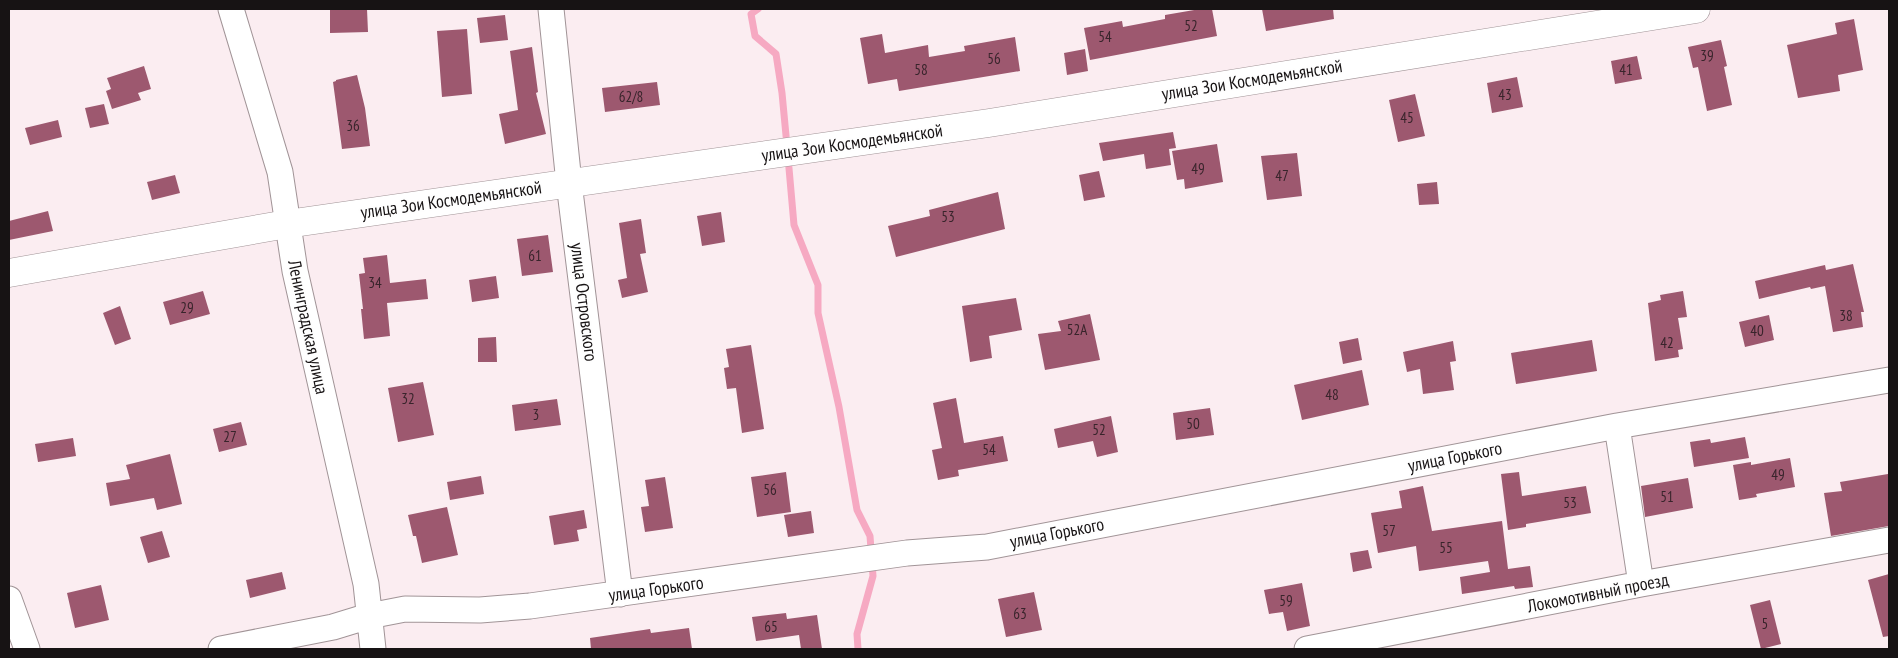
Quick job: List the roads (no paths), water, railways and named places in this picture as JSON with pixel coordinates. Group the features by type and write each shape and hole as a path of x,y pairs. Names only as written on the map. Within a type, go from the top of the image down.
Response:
{"street":[{"name":"Ленинградская улица","path":"231,9 280,172 294,271 366,584 372,649"},
{"name":"улица Островского","path":"550,9 569,183 620,594"},
{"name":"улица Зои Космодемьянской","path":"9,273 287,224 989,123 1696,9"},
{"name":"улица Горького","path":"221,649 333,627 369,616 405,609 480,610 530,606 907,553 987,547 1617,426 1889,380"},
{"path":"1617,426 1641,584"},
{"name":"Локомотивный проезд","path":"1307,649 1641,584 1889,540"},
{"path":"9,599 27,649"}],"waterway":[{"path":"758,9 751,14 755,36 776,54 787,146"},
{"path":"788,157 794,225 818,285 818,313 839,407 857,510 870,536 873,576 857,634 858,649"}]}
